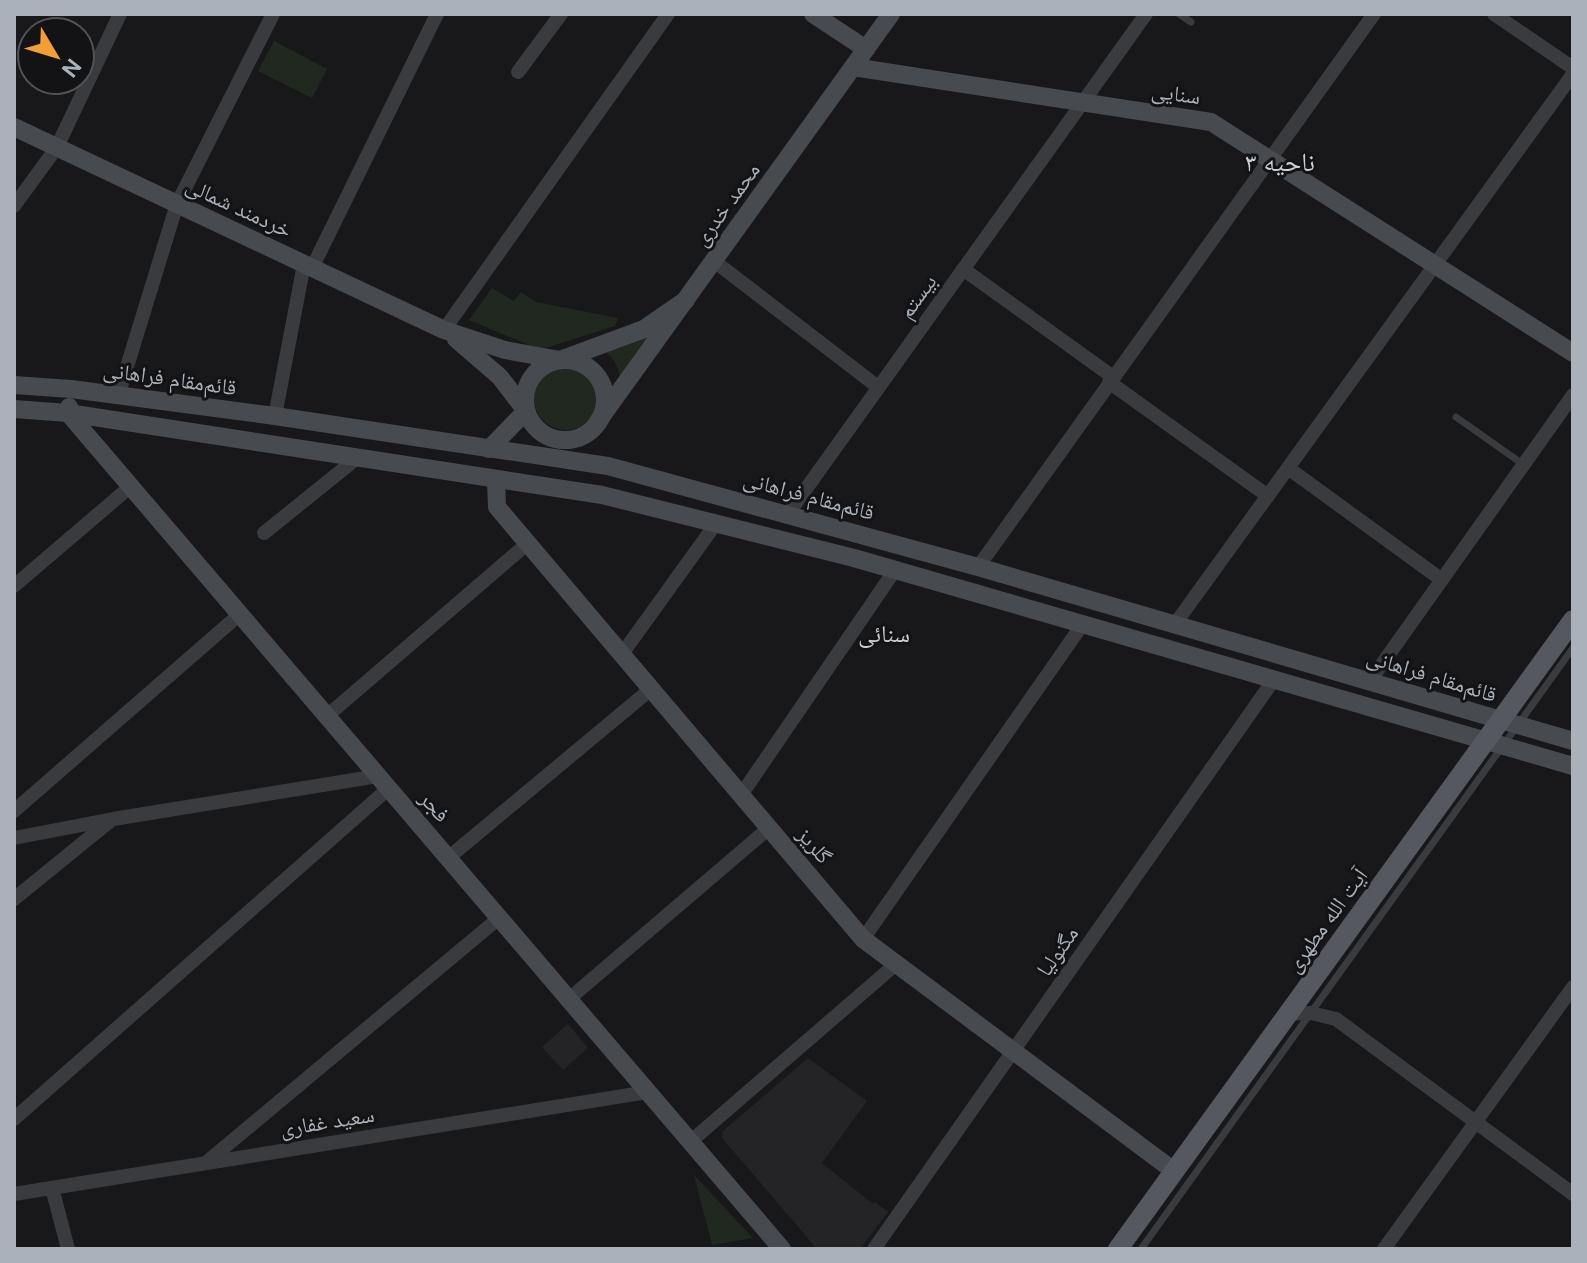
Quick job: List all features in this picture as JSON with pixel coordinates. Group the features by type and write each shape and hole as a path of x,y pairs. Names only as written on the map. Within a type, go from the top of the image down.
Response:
{"main road":[{"name":"آیت الله مطهری","path":"1118,1249 1287,1014 1509,723 1573,620"}],"street":[{"path":"14,206 57,147 120,14"},
{"path":"118,396 177,204 273,14"},
{"path":"275,416 308,266 437,14"},
{"path":"518,72 561,14"},
{"path":"444,330 668,14"},
{"path":"813,14 866,49"},
{"name":"محمد خدری","path":"565,460 594,426 891,14"},
{"name":"بیستم","path":"788,514 1146,14"},
{"path":"978,567 1374,14"},
{"path":"1175,624 1573,71 1494,14"},
{"name":"سنایی","path":"853,67 1211,122 1573,353"},
{"name":"خردمند شمالی","path":"14,127 444,330 505,350 560,360"},
{"path":"714,261 878,387"},
{"path":"963,269 1268,496"},
{"path":"560,360 573,361 595,373 604,396 594,426 580,437 558,439 538,430 526,411 526,388 532,378 549,363 644,329 686,300"},
{"name":"خردمند شمالی","path":"444,330 472,350 500,377 526,411"},
{"name":"قائم‌مقام فراهانی","path":"14,385 71,389 275,416 608,466 978,567 1573,741"},
{"path":"68,413 71,389"},
{"path":"1370,681 1573,395"},
{"path":"14,409 68,413 602,495 895,570 1573,766"},
{"path":"489,449 526,411"},
{"name":"فجر","path":"68,413 781,1249"},
{"path":"264,533 357,458"},
{"path":"557,489 565,460"},
{"path":"1288,468 1442,580"},
{"name":"گلریز","path":"496,480 497,507 863,939 1174,1171"},
{"path":"14,586 131,486"},
{"path":"622,654 717,522"},
{"path":"327,716 528,543"},
{"path":"741,795 895,570"},
{"path":"14,811 240,614"},
{"path":"863,939 1082,625"},
{"name":"مگنولیا","path":"874,1249 1275,678"},
{"path":"448,858 651,689"},
{"path":"14,838 113,819 384,782"},
{"path":"14,1119 384,782"},
{"path":"14,899 113,819"},
{"path":"569,999 769,828"},
{"path":"206,1163 499,918"},
{"path":"690,1142 896,964"},
{"path":"1384,1249 1573,987"},
{"path":"1287,1014 1311,1013 1336,1019 1573,1194"},
{"name":"سعید غفاری","path":"14,1194 648,1092"},
{"path":"52,1188 68,1249"}],"lane":[{"path":"1179,14 1191,22"},
{"path":"1456,417 1524,465"},
{"path":"1509,723 1573,648"},
{"path":"1141,1249 1311,1013 1494,743"}],"shaded area":[{"path":"274,41 327,69 312,98 258,71"},
{"path":"492,288 514,301 521,292 536,302 618,318 615,326 546,348 531,346 469,320"},
{"path":"661,330 620,387 617,365 602,349"},
{"path":"566,366 584,372 592,380 598,398 592,416 584,424 566,430 548,424 540,416 534,398 540,380 548,372"},
{"path":"568,1024 588,1048 563,1070 542,1047"},
{"path":"808,1058 867,1101 822,1163 873,1204 875,1202 888,1212 860,1249 817,1249 722,1138 723,1131"},
{"path":"694,1175 753,1238 712,1245"}],"district":[{"name":"ناحیه ۳","path":"1280,162"},
{"name":"سنائی","path":"884,634"}]}
